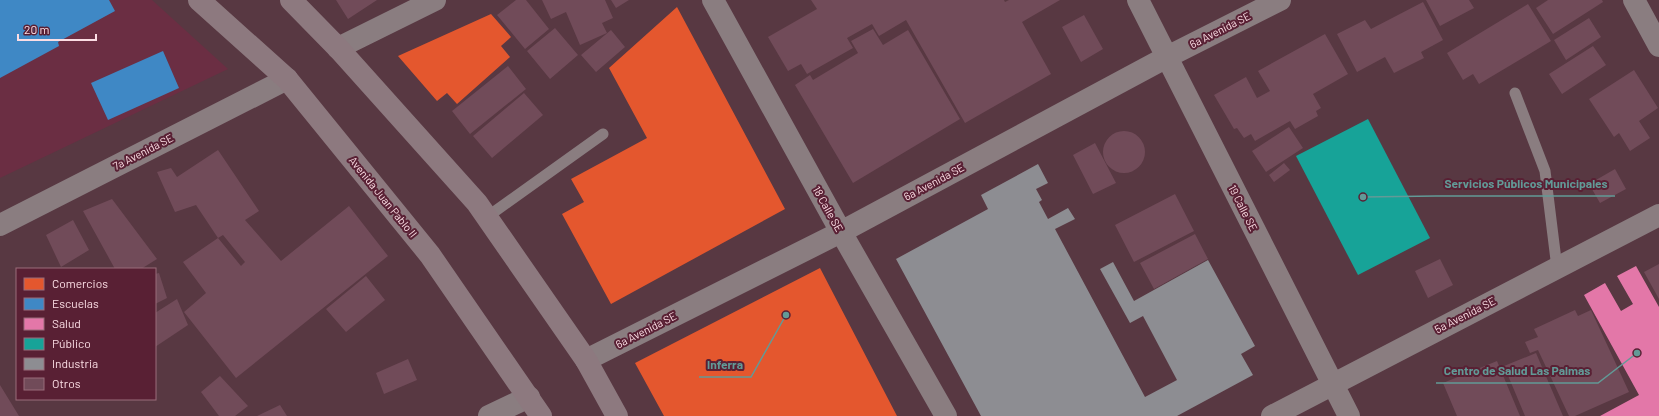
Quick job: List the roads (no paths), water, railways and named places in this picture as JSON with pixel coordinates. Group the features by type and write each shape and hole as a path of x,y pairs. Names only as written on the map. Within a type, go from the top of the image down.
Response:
{"highway":[{"name":"Avenida Juan Pablo II","path":"199,0 287,80 430,255 541,416"},
{"path":"291,0 338,48 487,217 586,360 617,416"}],"street":[{"path":"338,48 435,0"},
{"name":"18 Calle SE","path":"714,0 841,232 946,416"},
{"name":"19 Calle SE","path":"1138,0 1349,416"},
{"name":"6a Avenida SE","path":"586,360 841,232 1166,57 1280,0"},
{"path":"1634,0 1659,46"},
{"name":"7a Avenida SE","path":"0,225 287,80"},
{"name":"5a Avenida SE","path":"1272,416 1659,215"},
{"path":"489,416 529,397"}],"lane":[{"path":"1515,93 1545,171 1557,268"},
{"path":"487,217 603,134"}],"place":[{"name":"Servicios Públicos Municipales","path":"1363,197"},
{"name":"Inferra","path":"786,315"},
{"name":"Centro de Salud Las Palmas","path":"1637,353"}]}
